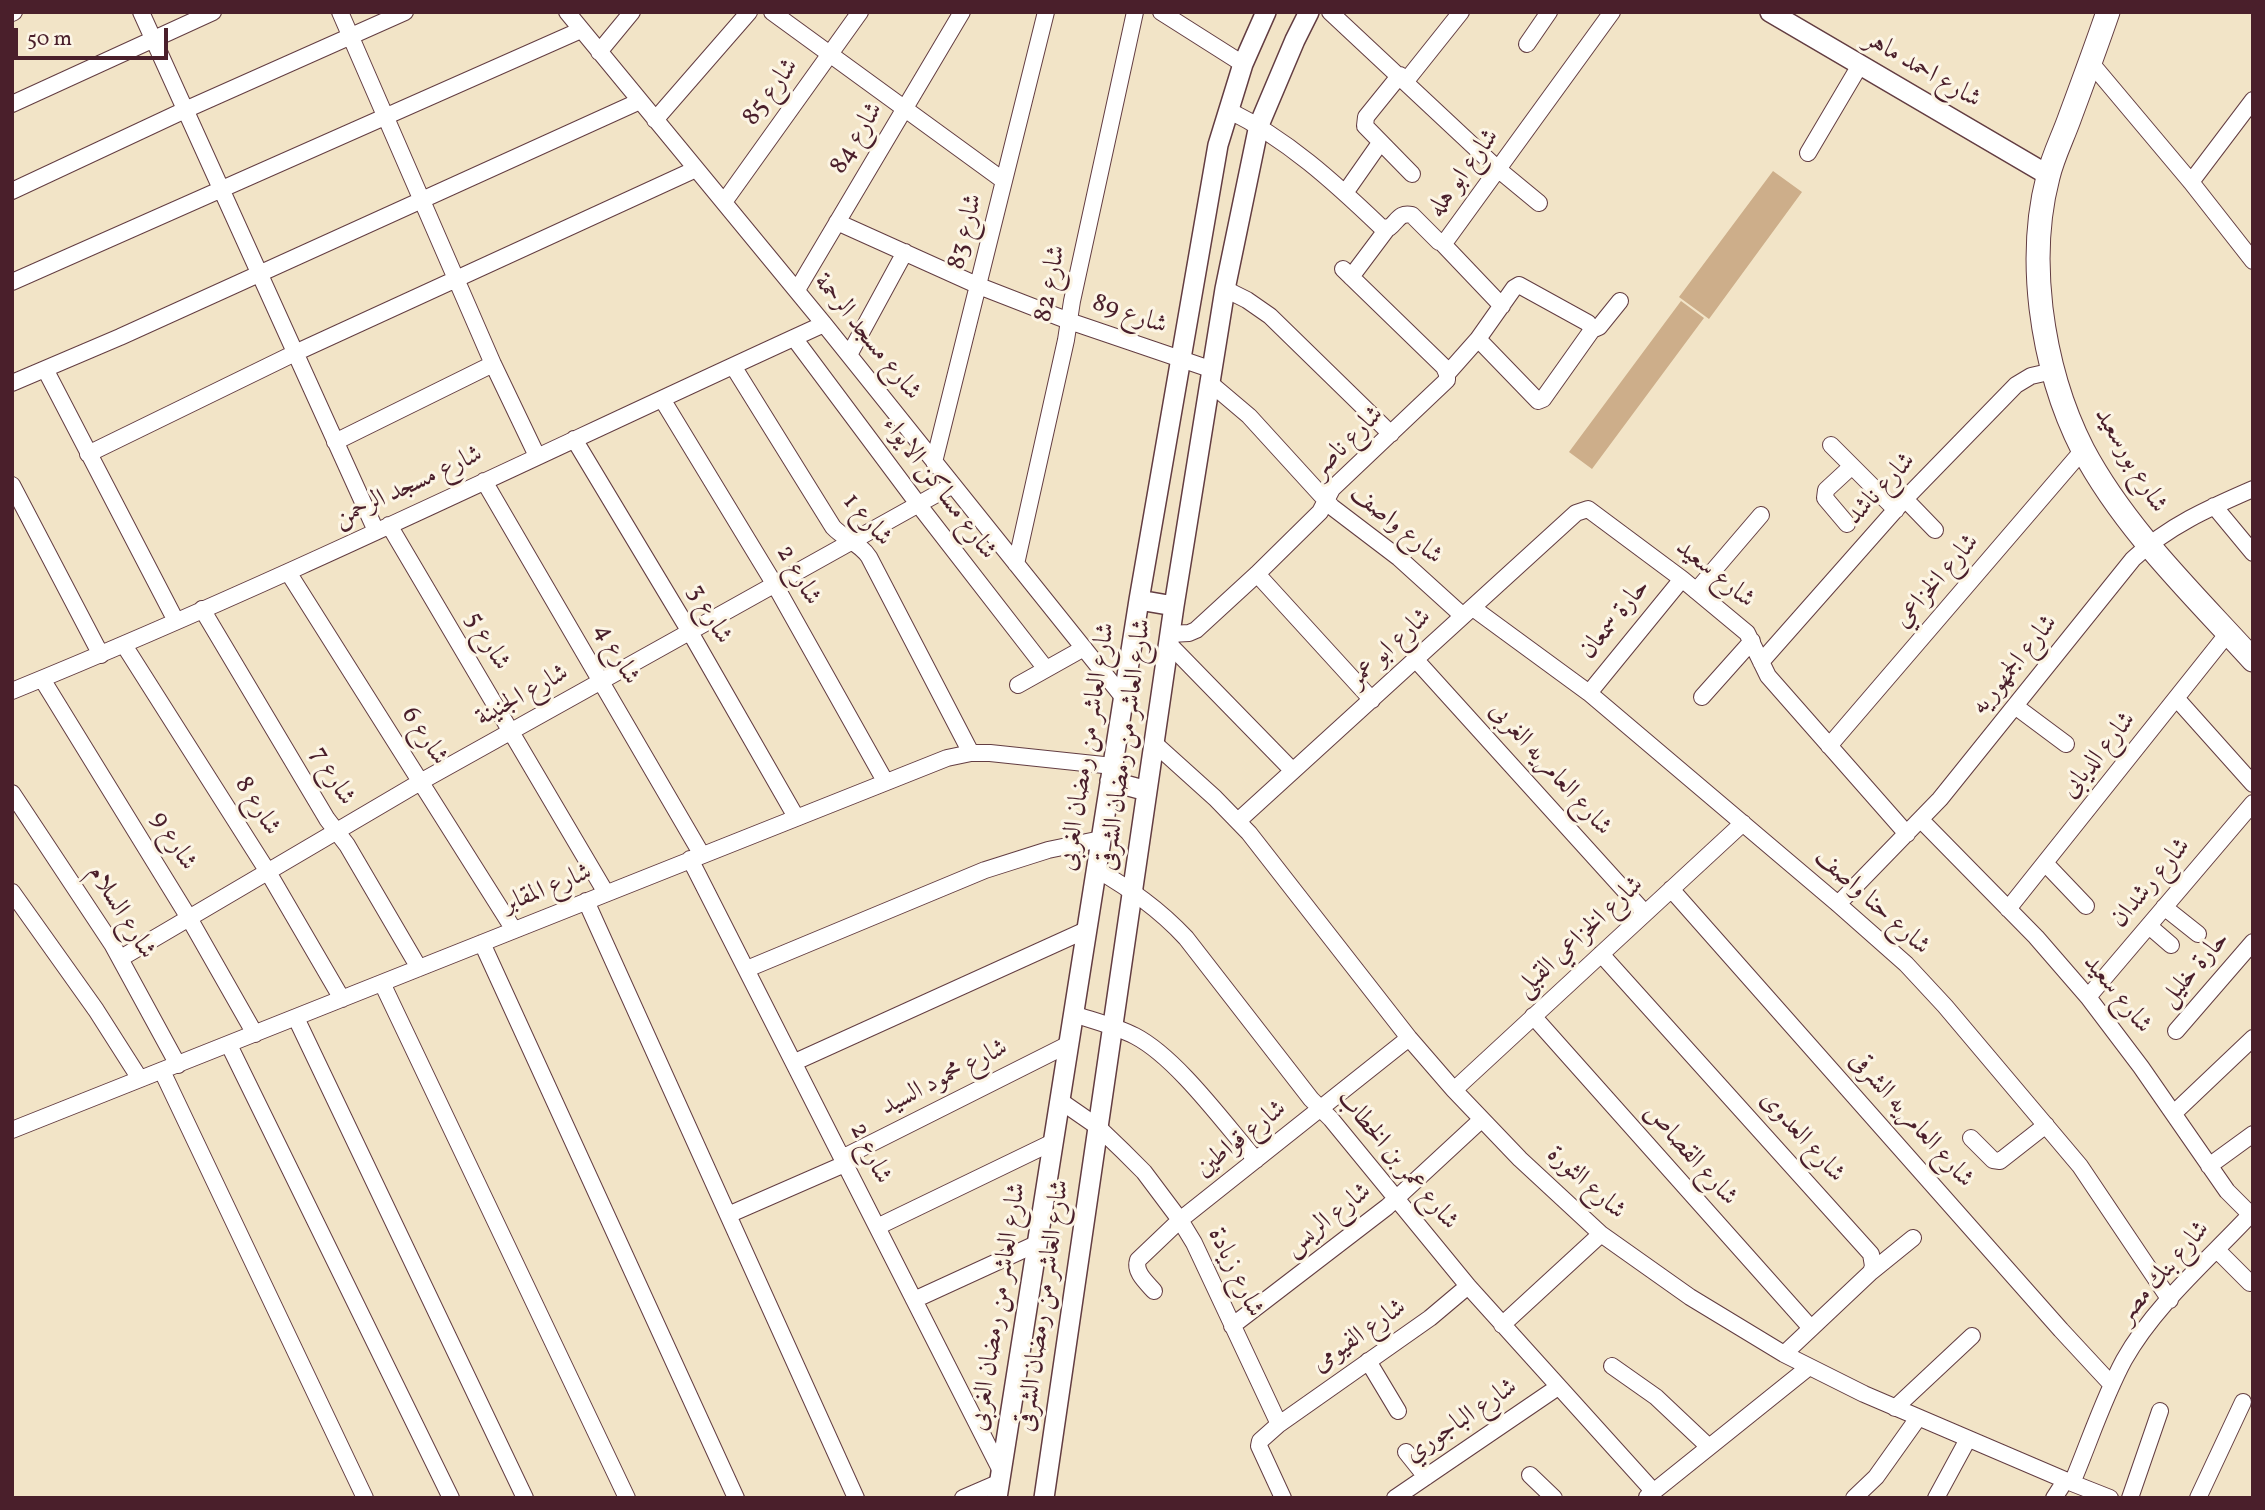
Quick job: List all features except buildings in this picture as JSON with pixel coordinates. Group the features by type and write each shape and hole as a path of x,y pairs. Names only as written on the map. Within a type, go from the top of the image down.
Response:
{"main road":[{"name":"شارع بورسعيد","path":"2108,12 2048,175 2041,210 2039,278 2044,332 2053,371 2067,412 2083,450 2113,498 2148,544 2253,660"}],"street":[{"name":"شارع 5","path":"141,12 335,442 382,528 511,732 606,893"},
{"path":"12,104 213,12"},
{"path":"340,12 537,456"},
{"path":"12,191 405,12"},
{"name":"شارع مسجد الرحمة","path":"567,12 797,290 1123,698"},
{"path":"599,52 632,12"},
{"path":"655,120 750,12"},
{"path":"772,12 1004,181"},
{"name":"شارع 85","path":"724,202 860,12"},
{"name":"شارع 84","path":"797,290 962,12"},
{"name":"شارع 83","path":"934,462 1046,12"},
{"name":"شارع 82","path":"1016,564 1135,12"},
{"path":"1161,12 1243,64"},
{"name":"شارع العاشر من رمضان الغربى","path":"999,1484 1139,600 1218,145 1243,64 1266,12"},
{"name":"شارع العاشر من رمضان الشرقى","path":"1044,1498 1169,639 1225,289 1259,125 1294,40 1310,12"},
{"path":"1331,12 1499,170 1539,203"},
{"path":"1412,174 1367,130 1365,121 1461,12"},
{"path":"1527,44 1549,12"},
{"name":"شارع ابو هله","path":"1387,229 1398,217 1407,214 1412,215 1442,243 1448,240 1612,12"},
{"name":"شارع احمد ماهر","path":"1770,12 2048,175"},
{"path":"12,282 581,30"},
{"path":"2091,63 2253,261"},
{"path":"1808,153 1860,65"},
{"path":"2191,183 2253,100"},
{"path":"12,383 640,101"},
{"path":"1227,110 1259,125 1300,154 1381,227 1387,229 1347,273 1444,367 1447,374"},
{"path":"1345,193 1380,143"},
{"path":"88,454 295,353 696,169"},
{"name":"شارع 89","path":"837,222 979,286 1181,360 1212,376"},
{"path":"1442,243 1502,306"},
{"path":"849,355 905,252"},
{"name":"شارع ناصر","path":"1169,639 1196,630 1258,574 1320,512 1332,489 1444,385 1447,374 1478,339 1514,288 1521,285 1588,323 1592,330"},
{"path":"1225,289 1247,300 1269,316 1391,434"},
{"path":"1478,339 1538,401 1543,399 1592,330 1601,325 1620,301"},
{"name":"شارع مسجد الرحمن","path":"12,691 101,655 288,572 824,324"},
{"name":"شارع مساكن الايواء","path":"794,338 918,505 1045,669"},
{"path":"335,442 494,364"},
{"name":"شارع 1","path":"733,366 833,527 864,550 869,557 971,753"},
{"path":"45,369 176,621"},
{"name":"شارع ناشد","path":"1760,662 1901,504 2016,385 2031,376 2053,371"},
{"name":"شارع واصف","path":"1212,376 1326,501 1468,612"},
{"name":"شارع 2","path":"662,399 775,585 885,781"},
{"name":"شارع 3","path":"574,439 690,632 796,817"},
{"path":"1831,446 1852,466 1935,530"},
{"name":"شارع الخزاعي","path":"1829,746 2083,450"},
{"path":"1847,524 1825,498 1826,490 1852,466"},
{"name":"شارع 4","path":"484,481 603,682 696,857"},
{"path":"12,485 101,655"},
{"name":"شارع الجنينة","path":"121,958 422,781 953,485"},
{"name":"شارع الجمهوريه","path":"1838,904 1921,820 2133,559 2148,544 2191,517 2253,488"},
{"path":"2214,506 2253,553"},
{"name":"شارع سعيد","path":"1576,513 1588,509 1594,512 1682,579 1747,634 1768,676 1907,834"},
{"name":"شارع ابو عمر","path":"1238,821 1576,513"},
{"path":"1696,591 1761,515"},
{"name":"شارع 6","path":"288,572 514,930"},
{"path":"1258,574 1372,700"},
{"name":"حارة سمعان","path":"1589,692 1682,579"},
{"path":"1139,600 1174,606"},
{"name":"شارع 7","path":"202,609 419,968"},
{"name":"شارع حنا واصف","path":"1468,612 1589,692 1838,904 1926,985 2046,1125 2099,1193 2170,1300"},
{"name":"شارع الديابى","path":"2008,909 2228,633"},
{"path":"1169,639 1293,771"},
{"path":"1702,697 1752,641"},
{"name":"شارع 8","path":"124,645 268,872 342,999"},
{"path":"1018,685 1084,648"},
{"name":"شارع العامريه الغربى","path":"1416,660 1645,914"},
{"name":"شارع 9","path":"42,679 189,918 255,1034"},
{"path":"2176,699 2253,784"},
{"path":"2015,706 2066,744"},
{"name":"شارع الثورة","path":"1154,743 1238,821 1409,1038 1481,1120 1601,1234 1690,1297 1809,1367 1895,1408 2110,1498"},
{"name":"شارع المقابر","path":"12,1130 947,758 971,753 1010,754 1111,774"},
{"path":"1111,774 1147,791"},
{"name":"شارع السلام","path":"12,793 121,958 178,1065"},
{"name":"شارع رشدان","path":"2088,997 2250,811"},
{"name":"شارع سعيد","path":"1921,820 2008,909 2088,997 2174,1113 2227,1191 2251,1216"},
{"name":"شارع الخزاعي القبلى","path":"1454,1090 1743,823"},
{"path":"747,969 985,870 1048,850 1101,839"},
{"name":"شارع 2","path":"696,857 747,969 914,1300 999,1484"},
{"path":"2045,863 2086,906"},
{"name":"شارع عمر بن الخطاب","path":"1096,869 1132,890 1170,921 1186,939 1311,1099 1468,1286 1650,1495"},
{"name":"شارع العامريه الشرقى","path":"1671,889 2112,1385"},
{"path":"12,892 96,1010 140,1079"},
{"path":"586,901 856,1498"},
{"path":"2164,907 2198,934"},
{"path":"2149,926 2171,945"},
{"path":"795,1062 1086,930"},
{"name":"حارة خليل","path":"2176,1031 2253,942"},
{"path":"482,943 736,1498"},
{"name":"شارع العدوى","path":"1601,954 1868,1250 1872,1260 1871,1272"},
{"path":"382,983 627,1498"},
{"path":"1073,1014 1135,1036 1165,1058 1256,1160"},
{"name":"شارع القصاص","path":"1533,1016 1810,1327"},
{"path":"296,1018 524,1498"},
{"name":"شارع قواطين","path":"1154,1291 1138,1272 1136,1264 1180,1220 1409,1038"},
{"path":"2174,1113 2253,1038"},
{"name":"شارع محمود السيد","path":"728,1215 845,1160 1069,1044"},
{"path":"229,1045 451,1498"},
{"path":"162,1071 365,1498"},
{"name":"شارع زيادة","path":"1059,1100 1098,1127 1144,1172 1180,1220 1194,1243 1278,1425"},
{"name":"شارع الريس","path":"1232,1326 1397,1199 1481,1120"},
{"path":"1971,1139 1993,1160 2000,1161 2046,1125"},
{"path":"2209,1166 2253,1134"},
{"path":"877,1227 1053,1142"},
{"name":"شارع بنك مصر","path":"2054,1498 2068,1482 2112,1385 2137,1339 2170,1300 2251,1216"},
{"path":"1502,1325 1601,1234"},
{"path":"1784,1354 1871,1272 1913,1238"},
{"path":"914,1300 1036,1244"},
{"path":"2217,1250 2250,1283"},
{"name":"شارع الفيومى","path":"1278,1425 1430,1318 1468,1286"},
{"path":"1895,1408 1972,1336"},
{"path":"1368,1361 1398,1412"},
{"path":"1612,1366 1656,1397 1709,1447"},
{"path":"1650,1495 1809,1367"},
{"name":"شارع الباجوري","path":"1395,1498 1558,1387"},
{"path":"2198,1498 2243,1402"},
{"path":"2130,1498 2160,1411"},
{"path":"1854,1498 1876,1477 1918,1418"},
{"path":"1278,1425 1260,1441 1259,1446 1283,1498"},
{"path":"1936,1498 1968,1439"},
{"path":"1406,1452 1426,1477"},
{"path":"1530,1475 1554,1498"},
{"path":"963,1498 999,1484"}]}
